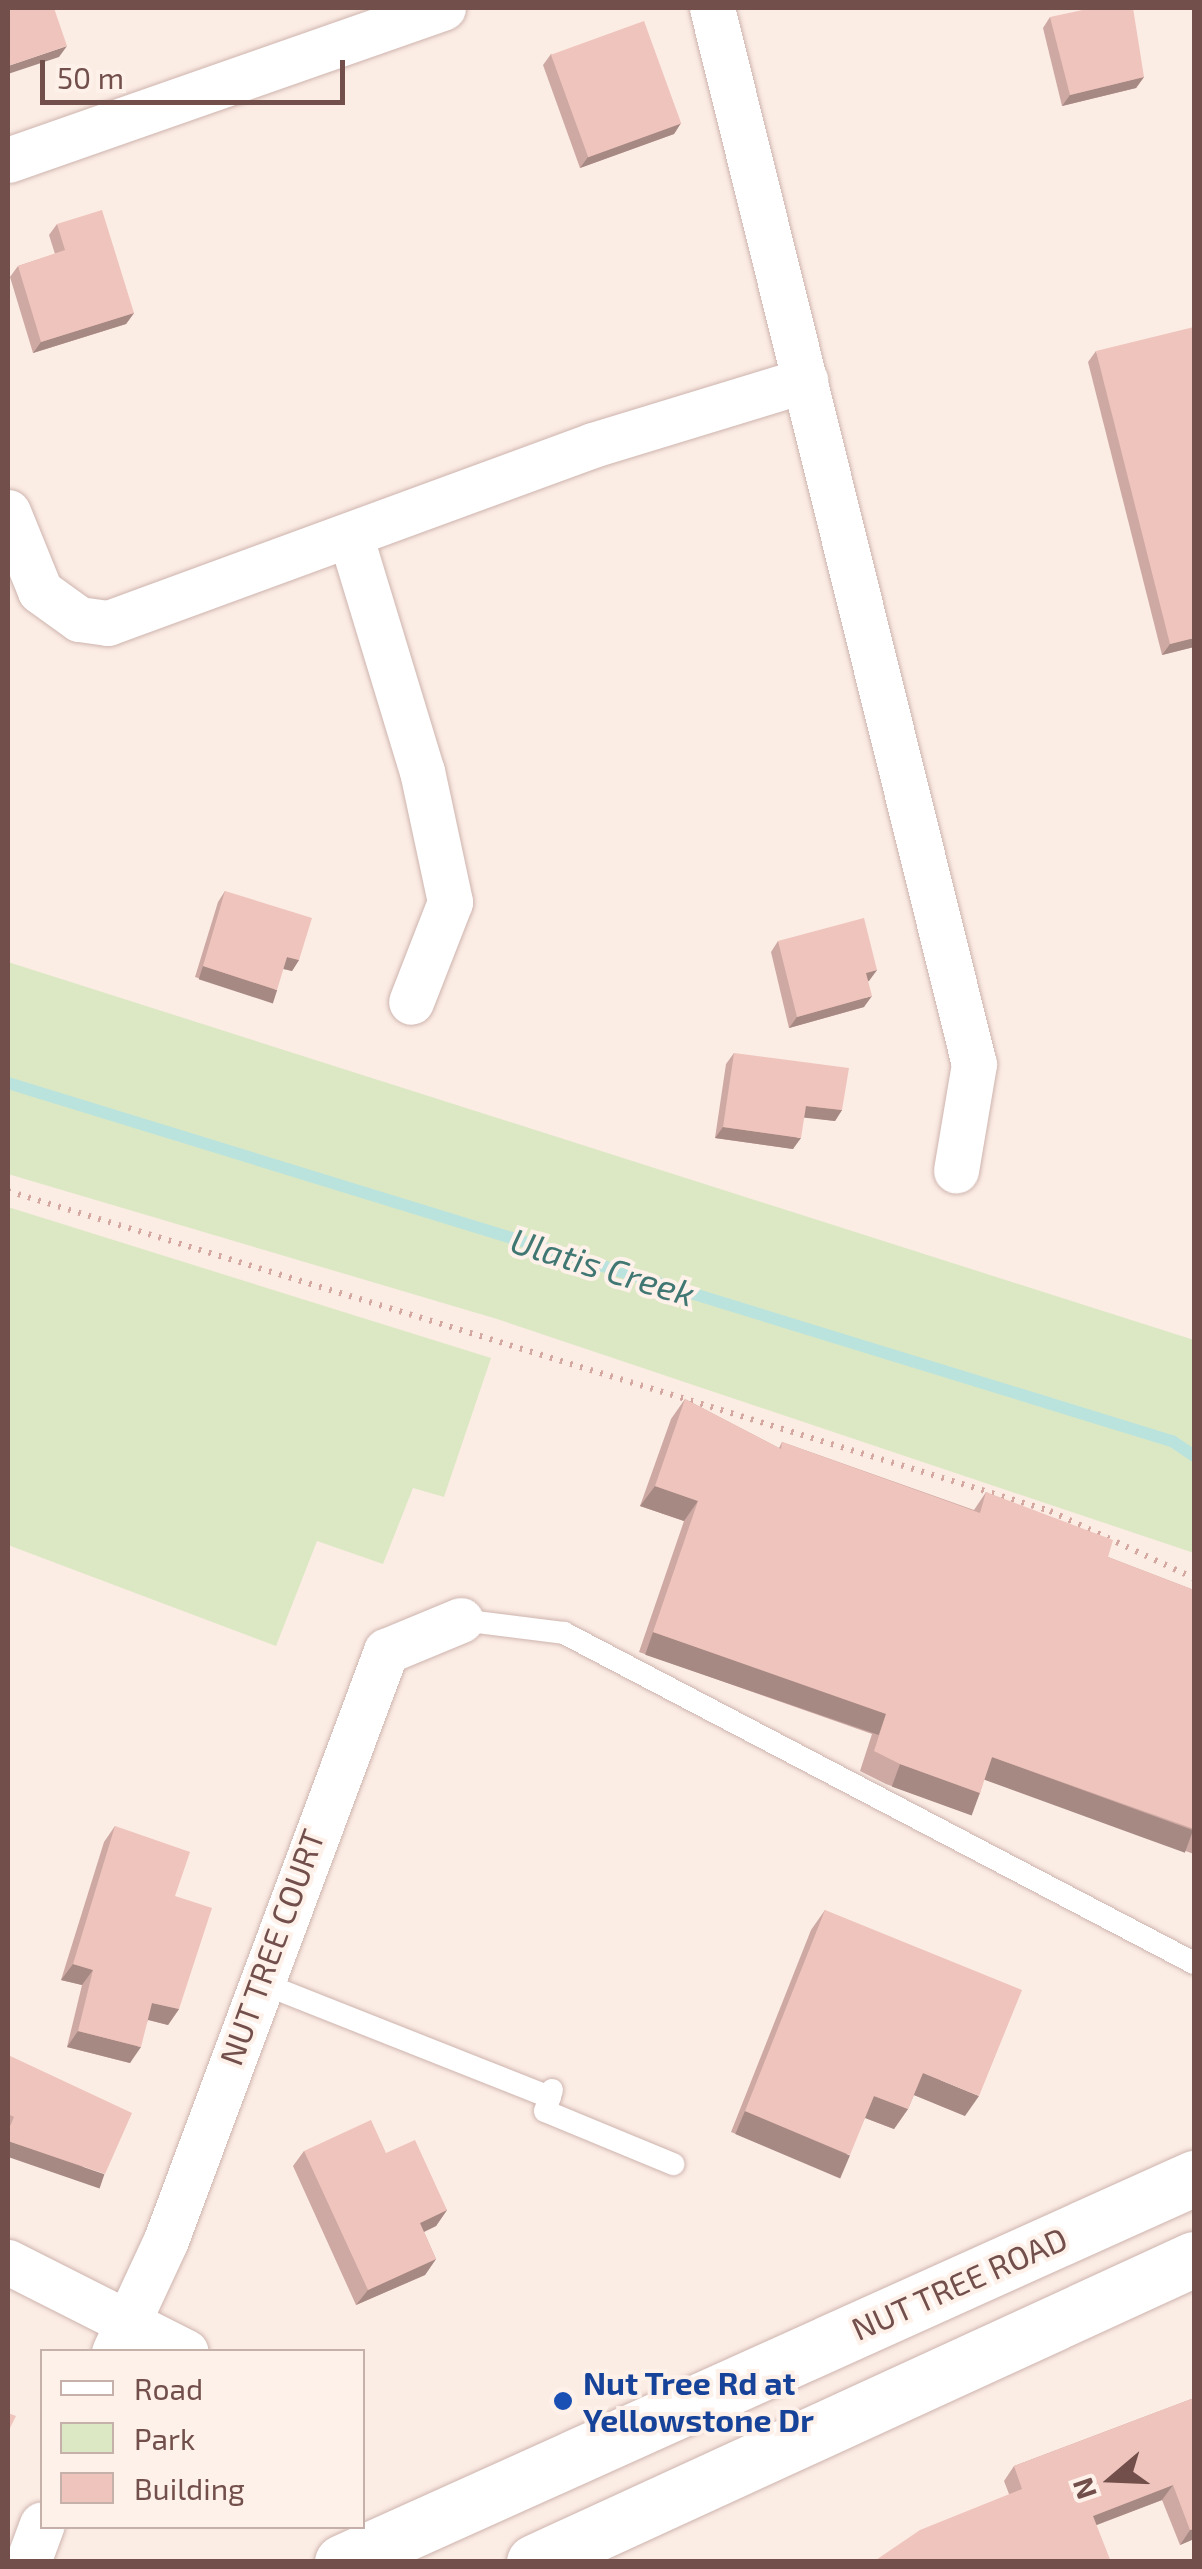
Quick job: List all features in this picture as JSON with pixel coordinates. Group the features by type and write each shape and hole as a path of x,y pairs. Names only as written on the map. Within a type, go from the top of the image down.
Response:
{"main road":[{"name":"NUT TREE ROAD","path":"366,2547 1194,2178"},
{"path":"534,2562 1194,2259"}],"street":[{"path":"8,160 443,8"},
{"path":"712,8 974,1064 956,1170"},
{"path":"8,512 40,590 79,619 108,623 351,538 593,445 806,380"},
{"path":"351,538 422,770 450,902 411,1002"},
{"name":"NUT TREE COURT","path":"122,2336 386,1651 460,1620"},
{"path":"8,2262 122,2336 174,2349"},
{"path":"28,2562 40,2529"}],"lane":[{"path":"460,1620 564,1633 1194,1963"},
{"path":"260,1982 552,2090 544,2111 674,2164"}],"path":[{"path":"8,1191 1050,1511 1194,1578"}],"green space":[{"path":"8,962 1194,1340 1194,1553 497,1319 8,1174"},
{"path":"8,1207 491,1358 444,1497 413,1488 383,1564 317,1541 276,1646 8,1545"}],"building":[{"path":"8,8 54,8 67,46 8,66"},
{"path":"1092,8 1133,8 1144,77 1070,95 1050,17"},
{"path":"644,21 681,123 588,157 551,55"},
{"path":"102,210 134,313 41,342 18,266 65,250 57,224"},
{"path":"1194,327 1194,638 1170,644 1096,351"},
{"path":"225,891 312,918 299,960 287,957 277,990 203,966"},
{"path":"864,918 877,970 866,973 872,996 797,1017 778,941"},
{"path":"734,1053 849,1068 842,1110 806,1106 801,1138 723,1127"},
{"path":"685,1399 781,1449 782,1442 980,1513 986,1492 1113,1540 1108,1557 1194,1590 1194,1829 992,1757 980,1793 900,1764 874,1751 886,1714 653,1632 698,1501 655,1486"},
{"path":"115,1826 190,1852 175,1896 212,1908 179,2009 152,2003 141,2047 78,2031 93,1970 73,1964"},
{"path":"825,1910 1022,1990 979,2096 923,2073 908,2109 874,2096 850,2155 745,2111"},
{"path":"8,2055 132,2113 105,2174 8,2141 14,2117 8,2114"},
{"path":"371,2120 386,2153 415,2140 447,2210 420,2223 436,2259 368,2290 304,2151"},
{"path":"1194,2398 1194,2529 1190,2530 1173,2485 1093,2516 1111,2562 873,2562 920,2530 1022,2489 1014,2466"},
{"path":"8,2413 16,2416 8,2432"}],"waterway":[{"name":"Ulatis Creek","path":"8,1083 1172,1441 1194,1456"}],"place":[{"name":"Nut Tree Rd at Yellowstone Dr","path":"563,2401"}]}
